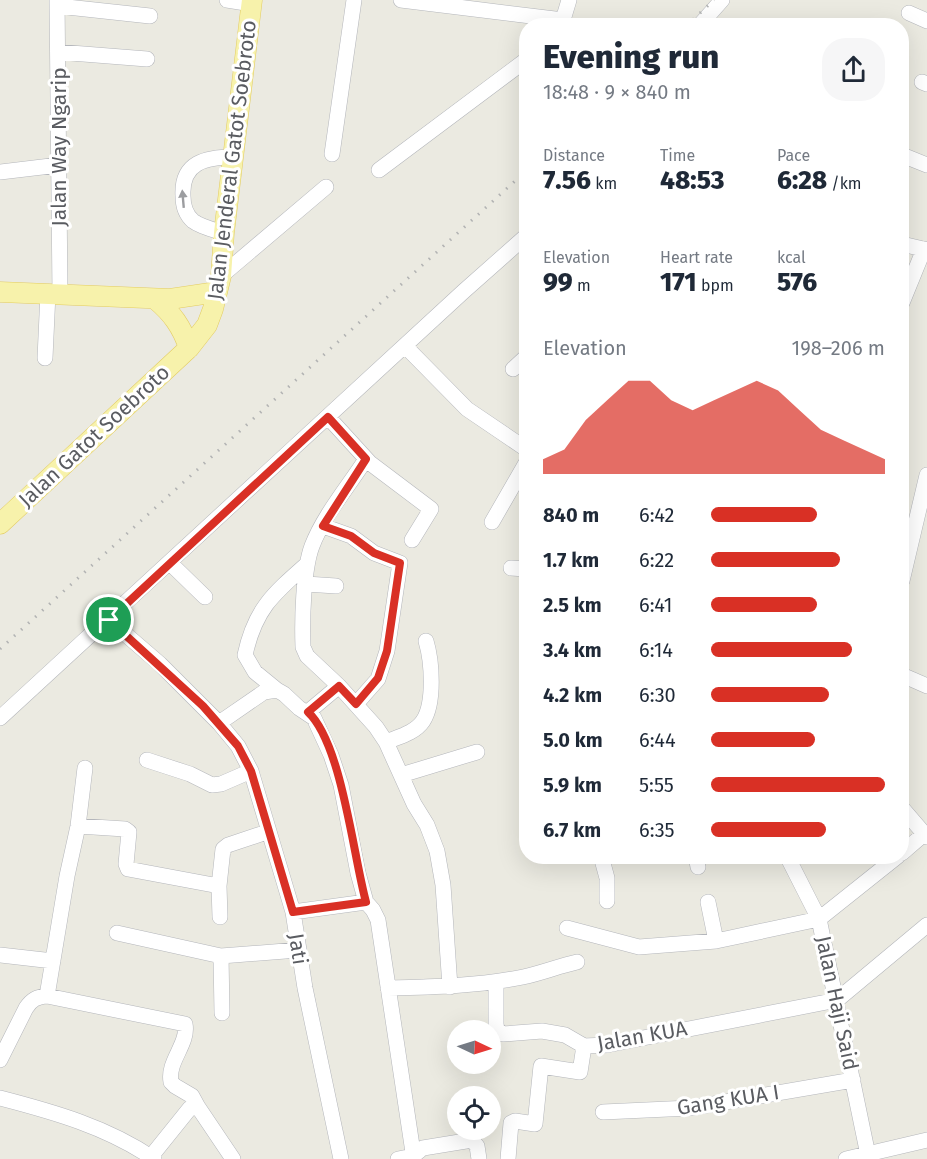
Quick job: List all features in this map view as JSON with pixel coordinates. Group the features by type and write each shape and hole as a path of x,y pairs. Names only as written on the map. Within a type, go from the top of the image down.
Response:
{"main road":[{"name":"Jalan Jenderal Gatot Soebroto","path":"189,348 207,325 219,284 252,2"},
{"path":"0,292 131,296 155,299 186,298 219,284"},
{"path":"155,299 173,316 189,348"},
{"name":"Jalan Gatot Soebroto","path":"0,524 189,348"}],"street":[{"path":"227,0 252,2"},
{"path":"332,154 354,0"},
{"path":"401,0 532,18"},
{"path":"562,18 569,0"},
{"path":"706,18 722,0"},
{"path":"57,3 150,16"},
{"name":"Jalan Way Ngarip","path":"45,358 54,293 59,165 57,3"},
{"path":"909,13 927,21"},
{"path":"58,52 147,59"},
{"path":"380,170 519,65"},
{"path":"224,233 192,220 183,208 182,188 186,174 197,163 214,157 234,157"},
{"path":"909,158 927,165"},
{"path":"0,172 59,165"},
{"path":"219,284 326,187"},
{"path":"0,718 519,242"},
{"path":"909,246 925,249 909,287"},
{"path":"405,346 471,412 519,444"},
{"path":"513,369 519,363"},
{"path":"328,417 366,459 431,509 412,540"},
{"path":"366,459 313,544 307,564 303,647 307,656 356,704 386,742 414,804 427,825 437,851 443,885 450,987"},
{"path":"492,522 519,475"},
{"path":"909,541 925,495 927,475"},
{"path":"323,526 351,536 374,553 400,563 387,651 378,678 356,704"},
{"path":"170,563 205,597"},
{"path":"307,564 264,605 250,635 245,655 255,672 298,708 308,712 314,718 324,738 340,785 366,902 378,920 408,1158 423,1148 472,1140 477,1146 479,1159"},
{"path":"511,568 519,569"},
{"path":"306,584 336,585"},
{"name":"Jati","path":"109,620 160,664 219,723 238,746 251,771 267,832 293,912 298,950 341,1159"},
{"path":"386,742 412,731 424,720 432,679 432,667 426,641"},
{"path":"909,678 927,686"},
{"path":"308,712 339,686"},
{"path":"219,723 264,692 277,690"},
{"path":"401,776 477,752"},
{"path":"147,760 190,774 212,785 221,784 251,771"},
{"path":"47,996 67,876 78,826 85,768"},
{"path":"909,817 925,836 909,848"},
{"path":"78,826 125,829 129,832 126,864 128,869 219,886"},
{"path":"220,916 219,886 223,849 228,845 267,832"},
{"path":"603,864 607,878 607,901"},
{"name":"Jalan Haji Said","path":"792,864 819,919 868,1155"},
{"path":"567,928 639,947 716,941 819,919 888,864"},
{"path":"293,912 366,902"},
{"path":"708,902 716,941"},
{"path":"837,1000 927,925"},
{"path":"117,933 221,956 298,950"},
{"path":"0,955 54,962"},
{"path":"221,956 222,1013"},
{"path":"388,988 450,987 496,982 525,977 577,962"},
{"name":"Jalan KUA","path":"496,982 497,1030 503,1034 542,1031 565,1035 584,1046 607,1045 837,1000"},
{"path":"0,1060 30,1003 39,997 47,996 185,1024 186,1032 170,1077 175,1086 192,1096 233,1159"},
{"path":"508,1159 512,1123 515,1121 535,1124 540,1066 580,1072 584,1046"},
{"name":"Gang KUA I","path":"603,1112 690,1108 853,1080"},
{"path":"0,1098 50,1110 103,1130 151,1158 190,1108 198,1107"},
{"path":"846,1159 927,1140"}],"railway":[{"path":"695,18 714,0"},
{"path":"0,649 519,177"}],"route":[{"path":"328,417 366,459 323,526 351,536 374,553 400,563 387,651 378,678 356,704 339,686 308,712 314,718 331,754 351,830 358,873 366,902 293,912 267,832 251,771 238,746 203,706 160,664 109,620 328,417"}]}
